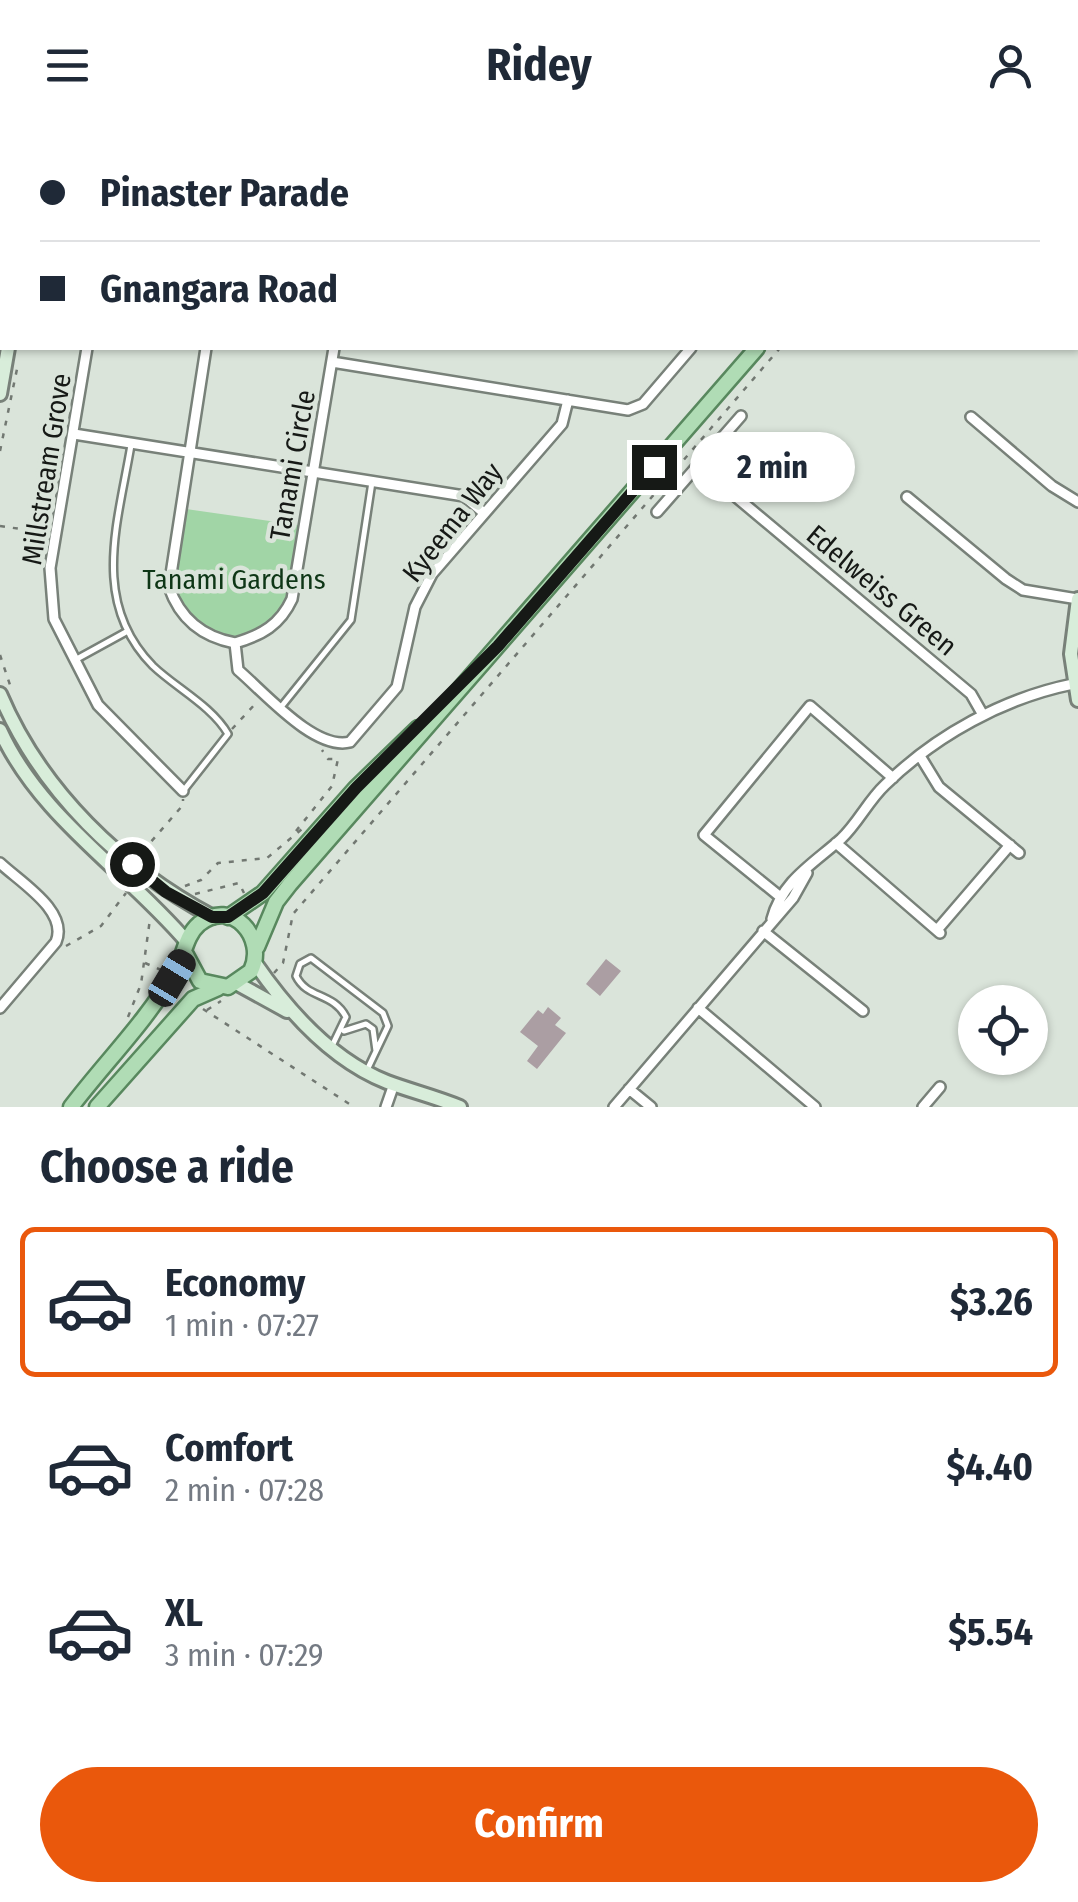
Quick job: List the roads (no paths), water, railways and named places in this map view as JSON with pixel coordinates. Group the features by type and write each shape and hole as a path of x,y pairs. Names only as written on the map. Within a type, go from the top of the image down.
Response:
{"main road":[{"path":"97,1107 194,998 222,993 238,984 256,955 282,893 755,350"},
{"path":"0,394 13,353"},
{"path":"1078,599 1071,654 1078,700"},
{"path":"71,1107 140,1025 196,926 263,893 498,646"},
{"path":"0,694 14,727 77,814 190,900 247,927 256,955 298,1018"},
{"path":"0,730 30,781 66,826 140,890 186,948 200,981 222,993"},
{"path":"238,984 298,1018 331,1048 366,1071 460,1107"}],"street":[{"name":"Millstream Grove","path":"87,350 50,568 54,619 98,705 183,791"},
{"path":"206,350 170,587 184,615 198,629 235,644 238,670 281,707"},
{"name":"Tanami Circle","path":"235,644 270,628 283,617 292,599 334,350"},
{"path":"332,362 628,410 643,404 688,350"},
{"name":"Kyeema Way","path":"281,707 320,740 331,745 350,742 397,688 422,588 562,424 568,400"},
{"path":"658,512 741,416"},
{"path":"971,418 1052,486 1078,502"},
{"path":"74,434 464,496 484,513"},
{"name":"Edelweiss Green","path":"698,465 971,694 983,715"},
{"path":"907,497 1023,590 1078,599"},
{"path":"772,918 778,895 836,842 893,778 920,756 983,715 1030,693 1074,684"},
{"path":"778,895 704,835 810,706 893,778"},
{"path":"920,756 939,787 1020,852"},
{"path":"836,842 938,931 984,870 1010,845"},
{"path":"614,1107 793,898 812,862"},
{"path":"0,864 54,914 60,930 56,942 0,1008"},
{"path":"763,932 863,1011"},
{"path":"698,1008 815,1107"},
{"path":"386,1107 394,1084"},
{"path":"923,1107 940,1087"},
{"path":"630,1089 652,1107"}],"lane":[{"path":"131,445 110,570 126,632 153,666 228,734 183,791"},
{"path":"281,707 351,620 372,482"},
{"path":"73,661 126,632"},
{"path":"331,1048 344,1031 346,1018 338,1002 299,983 296,976 300,964 319,960 383,1013 388,1026 366,1071"},
{"path":"344,1031 366,1024 373,1029 376,1054"}],"park label":[{"name":"Tanami Gardens","path":"234,579"}]}
